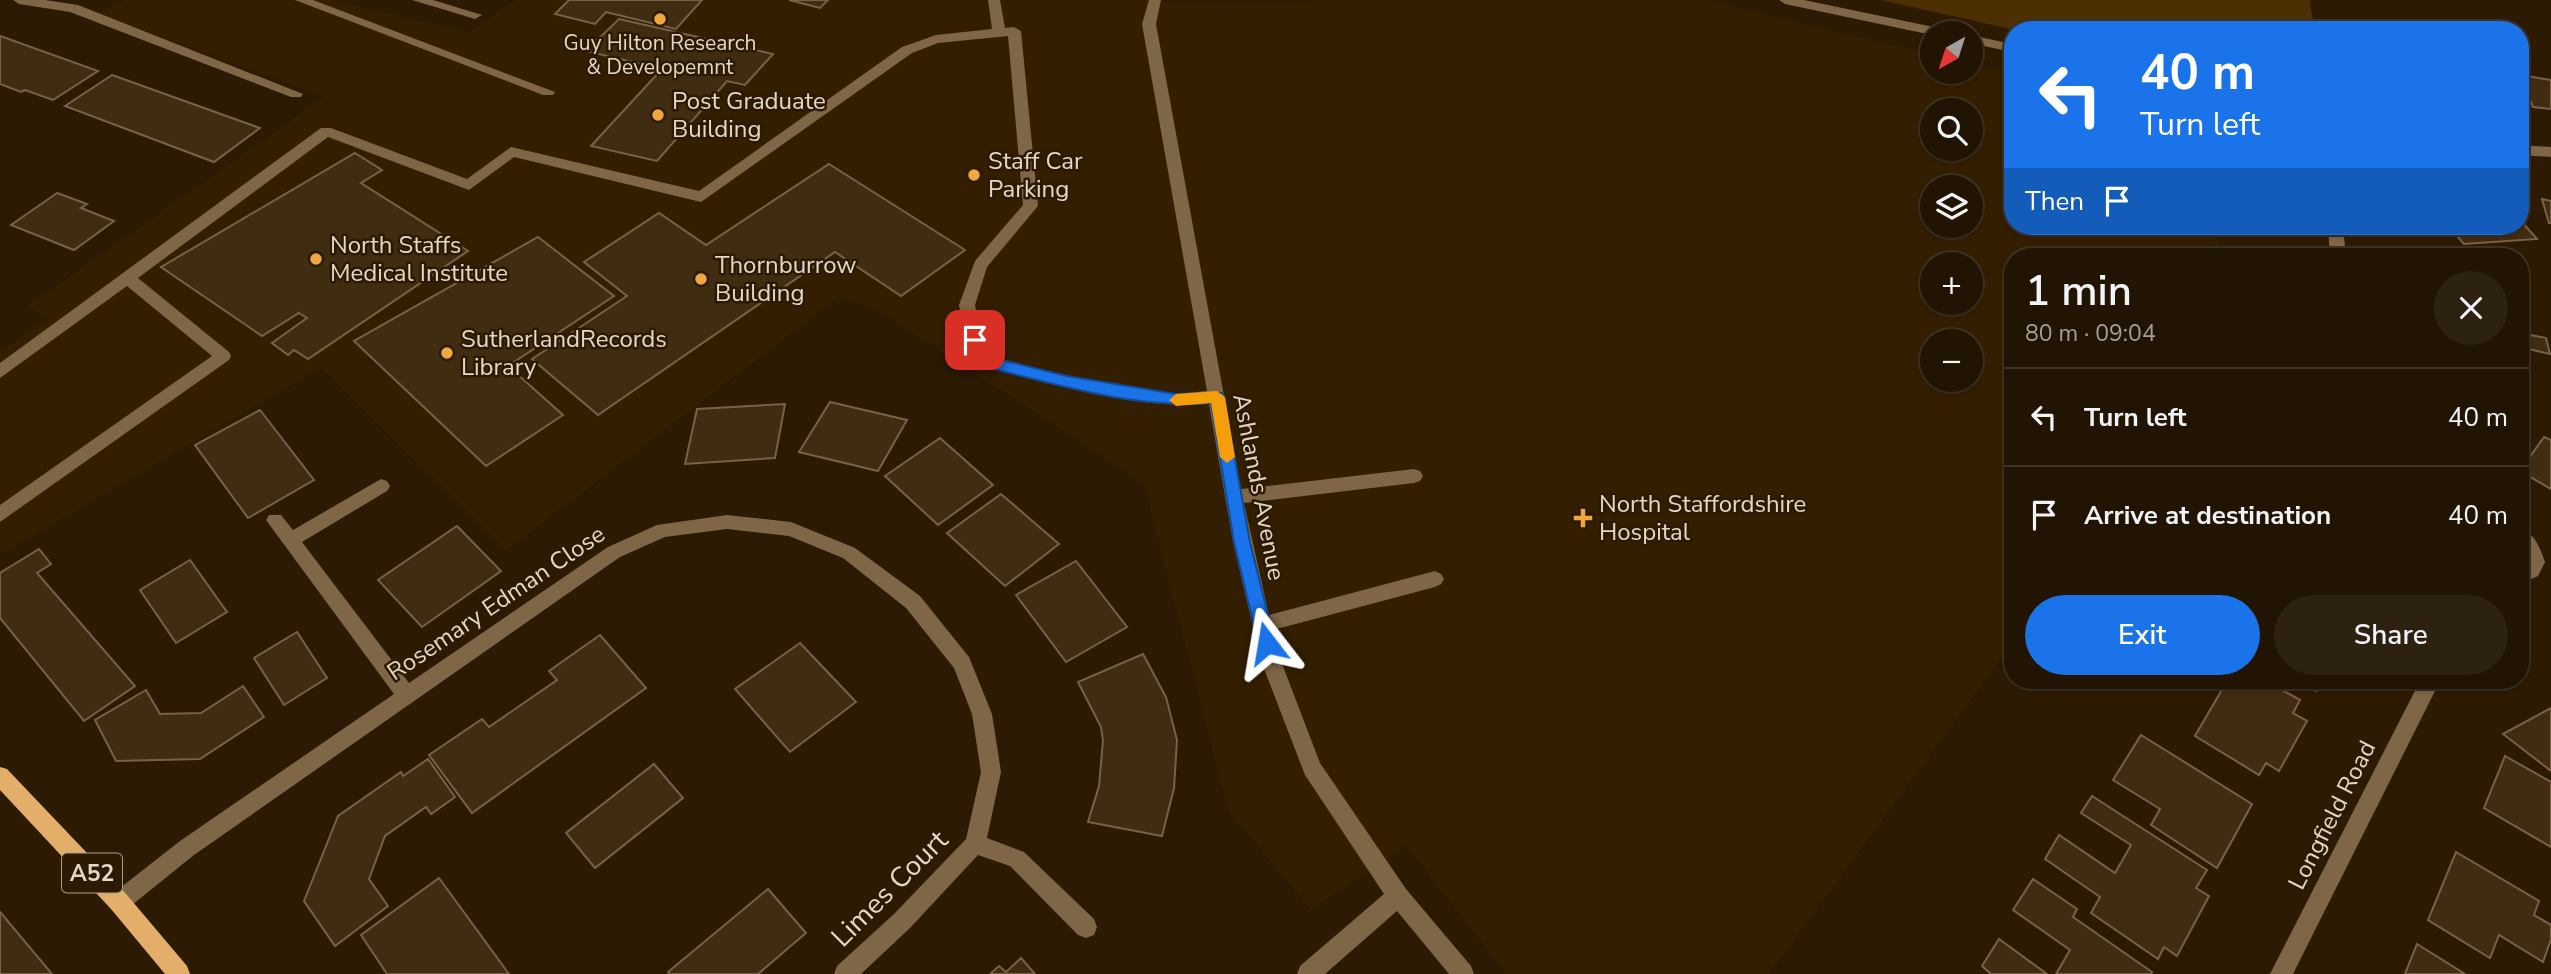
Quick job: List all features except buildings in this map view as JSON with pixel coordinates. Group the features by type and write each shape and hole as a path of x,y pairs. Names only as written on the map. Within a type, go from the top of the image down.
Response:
{"main road":[{"name":"A52","path":"0,776 119,902 179,974"}],"street":[{"path":"19,0 72,8 296,94"},
{"path":"72,8 90,0"},
{"path":"301,0 548,92"},
{"path":"418,0 475,15"},
{"path":"994,0 999,31"},
{"name":"Ashlands Avenue","path":"1155,0 1149,24 1234,497 1271,661 1312,768 1398,897 1463,974"},
{"path":"1785,0 1920,28"},
{"path":"0,372 326,131 470,185 511,152 701,197 907,50 936,38 1014,30 1031,206 980,265 967,305 975,340 993,363 1067,382 1176,400 1217,397"},
{"path":"1983,42 2004,46"},
{"path":"2529,151 2551,152"},
{"path":"0,516 223,356 127,277"},
{"path":"1234,497 1414,476"},
{"path":"290,540 382,486"},
{"path":"275,520 406,695"},
{"name":"Rosemary Edman Close","path":"119,902 187,848 614,552 663,530 726,522 791,529 849,553 913,602 962,663 982,714 991,772 975,844"},
{"path":"2529,545 2543,564"},
{"path":"1262,625 1435,579"},
{"name":"Longfield Road","path":"2281,974 2426,689"},
{"path":"975,844 1017,859 1086,928"},
{"name":"Limes Court","path":"845,974 902,920 975,844"},
{"path":"1308,974 1398,897"}],"shaded area":[{"name":"North Staffordshire Hospital","path":"124,0 336,0 468,32 515,0 1151,0 1180,4 1323,0 1709,0 1920,51 1920,84 1983,84 1983,66 2004,71 2004,235 2222,235 2217,248 2004,248 2004,655 1769,974 1506,974 1406,845 1311,910 1228,810 1144,484 878,310 839,297 506,551 321,368 0,555 0,352 48,318 26,307 324,97 97,13"},
{"path":"1881,0 2310,0 2313,21 2004,21 2004,28"}],"slow traffic":[{"path":"1176,400 1217,397 1227,457"}],"place":[{"name":"Guy Hilton Research & Developemnt","path":"660,19"},
{"name":"Post Graduate Building","path":"658,115"},
{"name":"Staff Car Parking","path":"974,175"},
{"name":"North Staffs Medical Institute","path":"316,259"},
{"name":"Thornburrow Building","path":"701,279"},
{"name":"SutherlandRecords Library","path":"447,353"},
{"name":"North Staffordshire Hospital","path":"1583,518"}],"route":[{"path":"975,340 993,363 1067,382 1176,400 1217,397 1242,542 1267,643"}]}
